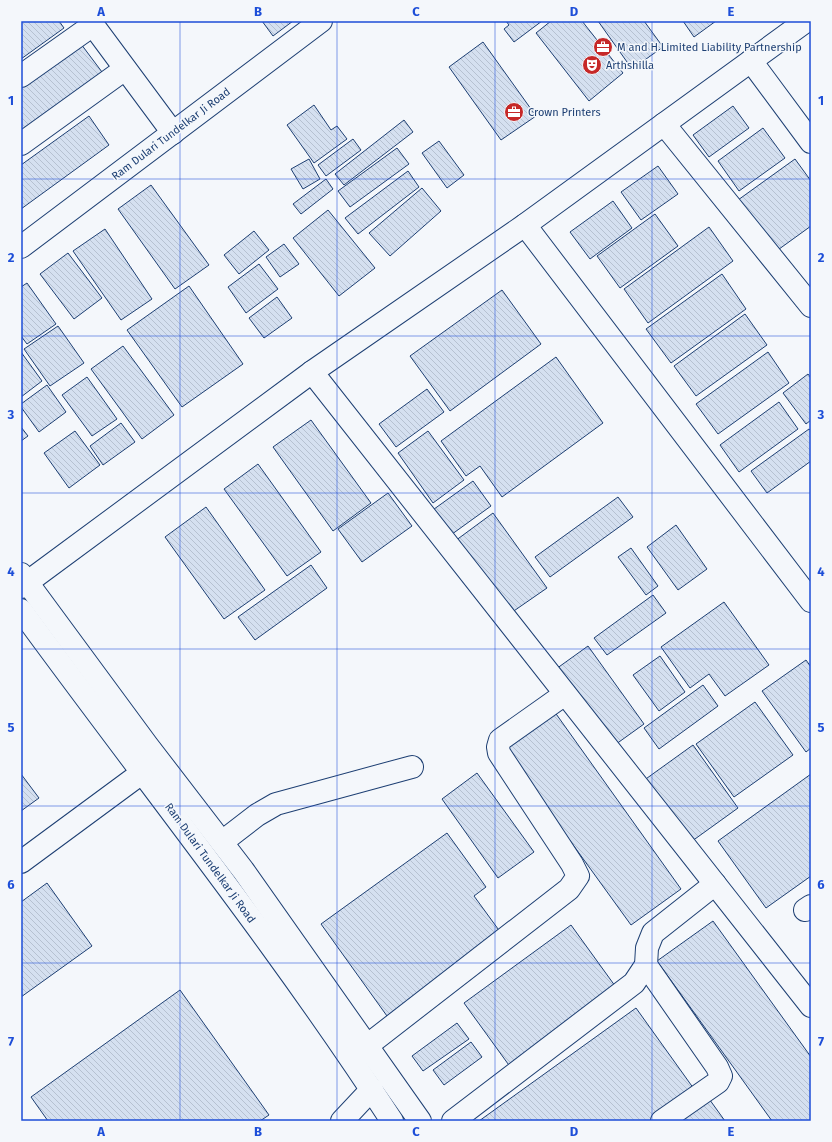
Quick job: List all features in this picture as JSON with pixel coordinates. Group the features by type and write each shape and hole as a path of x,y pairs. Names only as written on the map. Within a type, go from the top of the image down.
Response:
{"street":[{"name":"Ram Dulari Tundelkar Ji Road","path":"21,248 321,21"},
{"path":"23,581 312,372 525,225 806,21"},
{"path":"87,22 125,69 173,133"},
{"path":"21,63 87,22"},
{"path":"21,76 87,22"},
{"path":"751,61 811,142"},
{"path":"21,144 125,69"},
{"path":"664,124 811,306"},
{"path":"525,225 811,601"},
{"path":"312,372 811,1006"},
{"name":"Ram Dulari Tundelkar Ji Road","path":"23,581 222,842 359,1052 372,1089 392,1121"},
{"name":"Ram Dulari Tundelkar Ji Road","path":"21,610 143,772 303,990 359,1052"},
{"path":"420,1121 359,1052 569,889 574,883 578,876 572,864 499,753 498,747 500,740 565,694"},
{"path":"222,842 257,815 276,804 412,767"},
{"path":"21,862 143,772"},
{"path":"453,1121 634,983 646,965 647,948 653,933 715,884"},
{"path":"646,965 718,1067 721,1076 718,1082 662,1121"},
{"path":"342,1121 372,1089"}],"building":[{"path":"21,21 59,21 64,28 21,59"},
{"path":"262,21 293,21 273,36"},
{"path":"506,21 542,21 514,42 504,29 509,25"},
{"path":"551,21 582,21 623,73 589,101 536,33"},
{"path":"598,21 644,21 663,47 632,69"},
{"path":"683,21 716,21 694,37"},
{"path":"78,40 105,76 21,140 21,83"},
{"path":"483,42 536,116 501,140 449,67"},
{"path":"314,105 331,130 337,126 347,139 314,163 287,125"},
{"path":"733,106 749,128 709,157 693,135"},
{"path":"89,116 109,145 21,209 21,165"},
{"path":"404,120 413,132 344,185 335,174"},
{"path":"763,128 785,158 739,191 718,161"},
{"path":"353,139 361,150 326,176 318,165"},
{"path":"439,141 464,175 447,188 422,153"},
{"path":"397,148 409,164 350,207 338,191"},
{"path":"309,159 320,179 303,189 291,169"},
{"path":"795,159 811,181 811,226 775,252 738,200"},
{"path":"658,166 678,194 641,220 621,192"},
{"path":"408,171 419,187 358,234 345,218"},
{"path":"326,179 333,189 301,214 293,204"},
{"path":"151,185 209,265 175,289 118,209"},
{"path":"422,188 441,211 390,256 369,233"},
{"path":"613,201 632,228 590,259 570,232"},
{"path":"328,210 375,268 339,296 293,238"},
{"path":"655,214 678,246 620,288 597,256"},
{"path":"709,227 733,261 648,323 624,289"},
{"path":"105,229 152,299 121,320 73,251"},
{"path":"254,231 269,250 239,274 224,255"},
{"path":"284,244 299,264 280,277 266,257"},
{"path":"68,253 102,298 74,319 40,274"},
{"path":"259,264 278,289 246,313 228,287"},
{"path":"722,274 746,309 671,363 646,329"},
{"path":"27,283 56,324 27,344 21,336 21,287"},
{"path":"189,286 243,364 182,407 127,330"},
{"path":"502,290 541,344 450,411 410,356"},
{"path":"277,297 292,318 264,338 249,318"},
{"path":"745,314 767,345 696,396 674,366"},
{"path":"58,326 84,363 50,386 24,349"},
{"path":"123,346 174,415 142,439 91,369"},
{"path":"21,352 42,381 21,397"},
{"path":"768,352 789,383 718,434 696,404"},
{"path":"556,357 603,423 502,497 480,466 466,476 441,441"},
{"path":"808,374 811,378 811,420 806,424 783,393"},
{"path":"87,377 117,419 92,436 62,395"},
{"path":"47,385 66,412 39,432 21,407 21,404"},
{"path":"427,389 444,412 396,447 379,424"},
{"path":"779,402 798,429 739,472 720,445"},
{"path":"311,420 371,503 333,531 273,447"},
{"path":"121,423 135,442 103,465 90,446"},
{"path":"21,427 28,436 21,441"},
{"path":"809,429 811,431 811,461 767,493 751,471"},
{"path":"75,431 100,465 69,488 44,453"},
{"path":"428,431 464,480 433,503 398,453"},
{"path":"258,464 321,552 287,576 224,489"},
{"path":"473,481 491,506 448,537 430,512"},
{"path":"388,493 412,526 362,562 338,529"},
{"path":"618,497 633,517 550,577 535,557"},
{"path":"206,507 265,590 224,619 165,537"},
{"path":"493,513 547,588 508,615 455,541"},
{"path":"676,525 707,569 678,590 647,547"},
{"path":"631,548 658,586 646,595 618,557"},
{"path":"311,565 327,588 255,640 238,617"},
{"path":"653,595 666,613 607,655 594,638"},
{"path":"724,602 769,665 725,696 709,674 690,688 661,647"},
{"path":"588,646 644,724 612,747 556,669"},
{"path":"660,656 685,692 659,711 633,675"},
{"path":"806,660 811,667 811,748 806,752 762,691"},
{"path":"703,685 718,706 659,749 644,728"},
{"path":"755,702 793,755 734,797 696,744"},
{"path":"554,711 681,889 631,925 503,748"},
{"path":"693,745 738,808 688,844 643,781"},
{"path":"477,773 534,852 498,878 442,799"},
{"path":"21,774 39,798 21,811"},
{"path":"811,774 811,876 766,908 718,841"},
{"path":"447,833 486,887 474,896 501,933 387,1016 321,924"},
{"path":"47,883 92,946 21,997 21,902"},
{"path":"713,921 811,1057 811,1121 772,1121 657,961"},
{"path":"571,925 618,990 511,1068 464,1003"},
{"path":"180,990 269,1115 260,1121 48,1121 31,1097"},
{"path":"636,1008 694,1089 649,1121 479,1121"},
{"path":"457,1023 469,1039 423,1071 412,1056"},
{"path":"471,1042 482,1057 444,1085 433,1070"},
{"path":"707,1096 725,1121 672,1121"}],"place":[{"name":"M and H Limited Liability Partnership","path":"603,47"},
{"name":"Arthshilla","path":"592,65"},
{"name":"Crown Printers","path":"514,112"}]}
